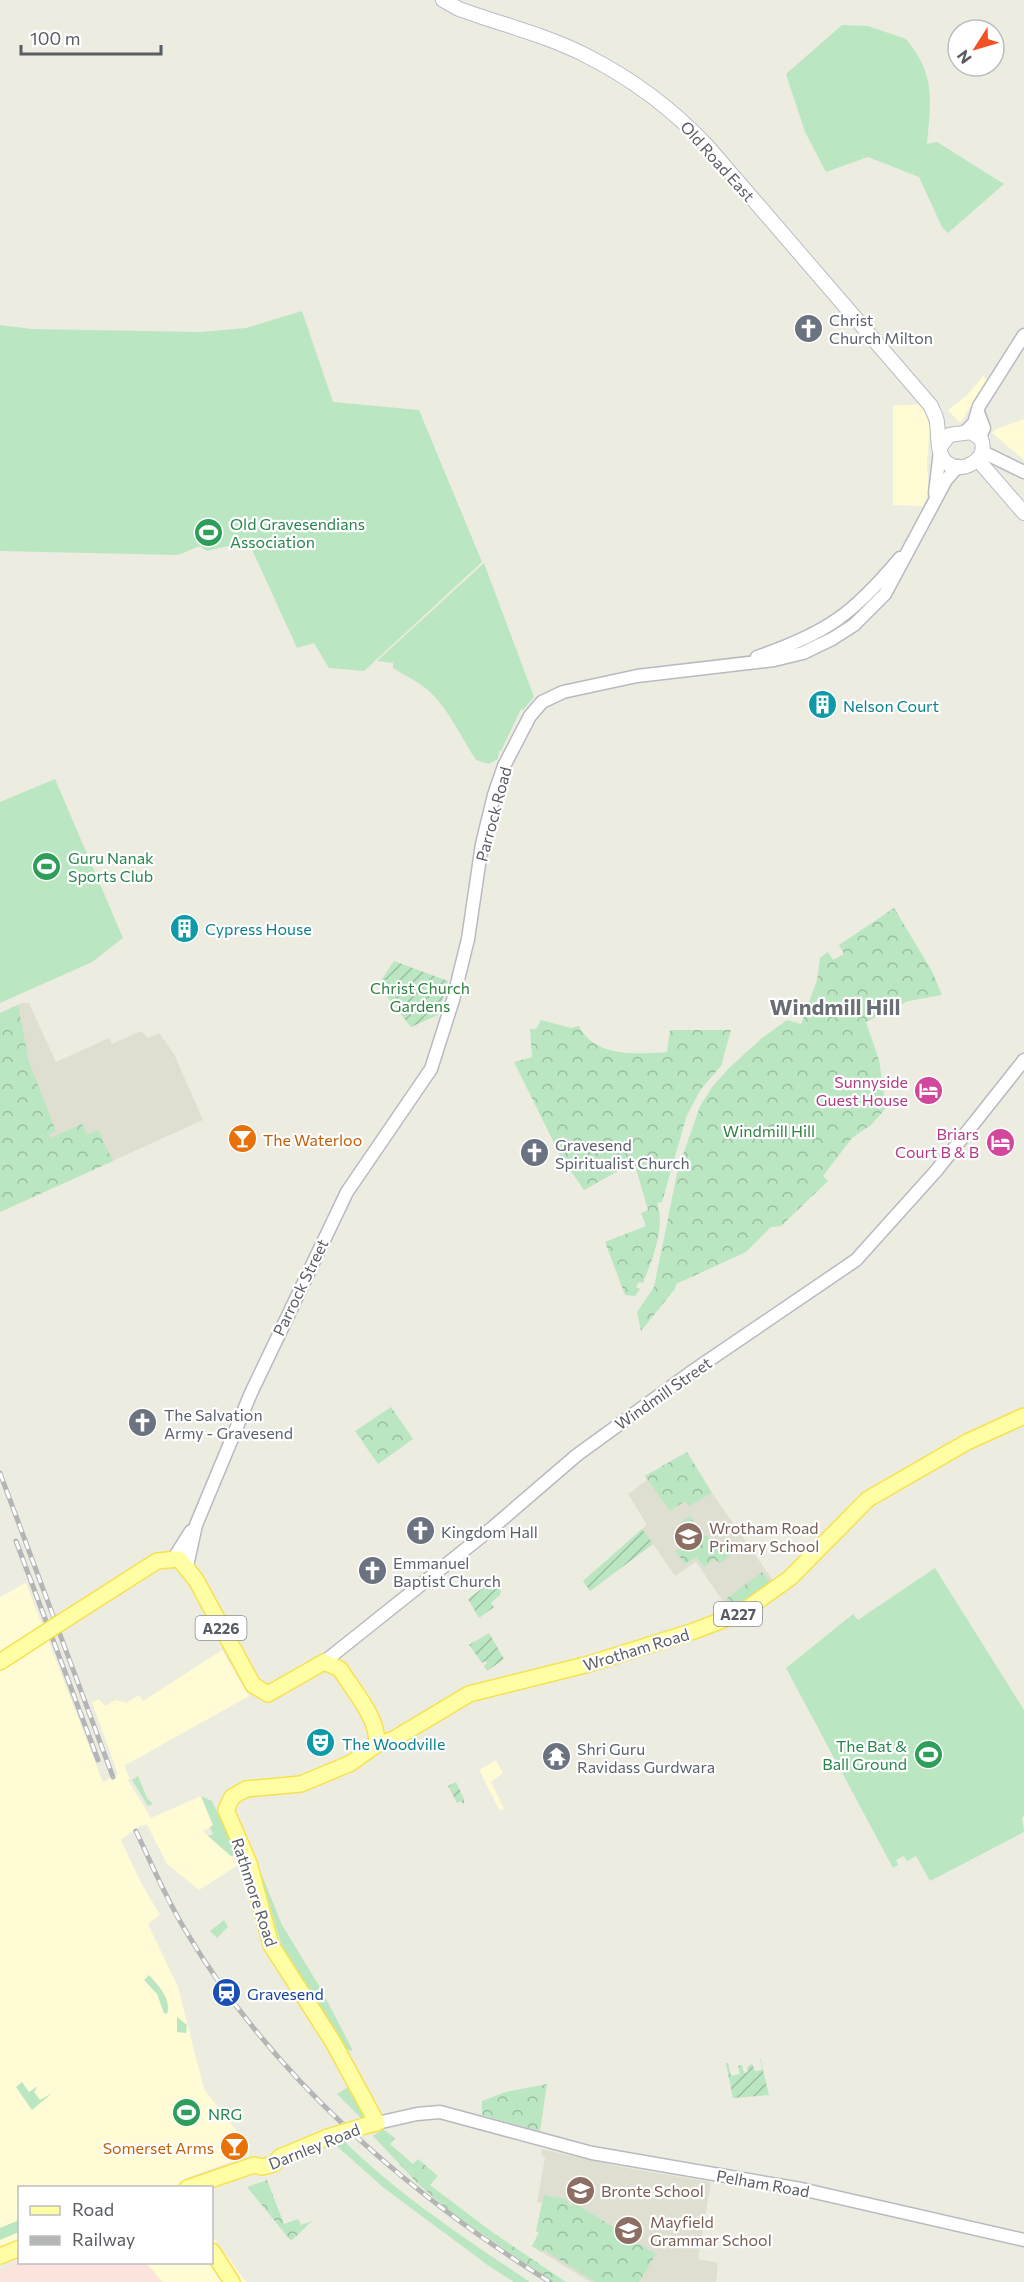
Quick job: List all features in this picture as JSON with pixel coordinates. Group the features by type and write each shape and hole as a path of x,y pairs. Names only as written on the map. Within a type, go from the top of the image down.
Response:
{"main road":[{"name":"Old Road East","path":"443,0 459,9 583,53 631,80 669,108 709,148 931,406 956,430 982,432"},
{"name":"Old Road East","path":"931,406 937,420 940,449"},
{"path":"964,432 948,436 940,449 949,465 958,466 981,456"},
{"path":"982,432 981,456 992,476 1024,513"},
{"name":"Wrotham Road","path":"246,1789 293,1785 315,1780 351,1763 376,1745 388,1742 469,1694 589,1664 694,1631 741,1613 790,1578 868,1499 967,1442 1024,1416"},
{"path":"0,1662 158,1561 181,1562"},
{"name":"Windmill Street","path":"181,1562 251,1682 261,1692 268,1694 324,1662"},
{"path":"324,1662 340,1669 373,1723 376,1745"},
{"path":"373,1723 387,1732 408,1729"},
{"name":"Rathmore Road","path":"246,1789 232,1797 226,1810 249,1863 271,1945 333,2043 371,2124"},
{"name":"Darnley Road","path":"197,2186 249,2166 262,2167 274,2164 280,2157 328,2137 371,2124"},
{"path":"0,2256 18,2249"},
{"path":"213,2252 232,2282"},
{"path":"222,2264 234,2271 242,2282"}],"street":[{"path":"964,432 974,423 979,406 1024,334"},
{"path":"978,412 982,432"},
{"name":"Parrock Road","path":"930,508 938,482 940,449"},
{"path":"981,456 1024,472"},
{"name":"Parrock Road","path":"434,1064 468,939 482,844 494,795 504,766 530,716 542,702 563,692 637,676 803,653 854,625 885,594 930,508 953,470 958,466"},
{"path":"992,476 1005,466 1012,466"},
{"name":"Windmill Street","path":"324,1662 492,1528 577,1455 690,1373 856,1260 936,1171 1024,1060"},
{"name":"Parrock Street","path":"181,1562 272,1345 346,1192 423,1084 434,1064"},
{"name":"Darnley Road","path":"371,2124 430,2112 467,2119"},
{"name":"Pelham Road","path":"467,2119 592,2153 801,2189 1024,2240"}],"shaded area":[{"path":"983,376 987,380 959,422 948,410 966,396"},
{"path":"921,404 930,427 927,463 929,491 923,506 893,505 893,406"},
{"path":"1024,419 1024,460 992,433 994,430"},
{"path":"22,1003 29,1003 56,1062 109,1038 112,1044 141,1031 148,1038 159,1033 174,1054 203,1120 0,1212 0,1013"},
{"name":"Wrotham Road Primary School","path":"687,1452 712,1493 774,1582 729,1610 696,1562 675,1576 653,1544 590,1591 583,1581 647,1525 628,1494 647,1480 645,1476"},
{"path":"26,1583 103,1782 118,1774 92,1703 99,1699 105,1706 116,1700 126,1703 139,1695 143,1701 222,1650 249,1696 124,1766 130,1778 128,1780 151,1818 201,1796 213,1826 203,1831 240,1864 199,1890 167,1864 147,1825 139,1826 121,1840 140,1881 160,1915 148,1924 178,1987 204,2089 249,2147 249,2155 184,2179 188,2186 18,2186 18,2257 0,2266 0,1597"},
{"path":"496,1760 503,1773 491,1782 504,1809 500,1811 479,1770"},
{"name":"Mayfield Grammar School","path":"542,2149 622,2167 711,2182 698,2259 718,2263 716,2282 590,2282 532,2246 539,2233 536,2231 542,2203 537,2202 545,2158 541,2153"},
{"path":"213,2237 246,2282 162,2282 147,2264 213,2264"},
{"path":"18,2262 18,2264 147,2264 162,2282 0,2282 0,2271"}],"green space":[{"path":"842,25 868,26 906,39 916,52 927,77 930,115 927,144 937,142 1004,184 948,233 942,227 919,177 868,157 826,172 805,132 786,74"},
{"path":"302,311 333,402 419,410 482,562 364,671 329,668 314,643 297,648 248,541 207,551 200,546 178,555 0,551 0,325 32,329 200,332 246,328"},
{"path":"484,563 534,697 523,710 521,709 499,751 498,759 489,764 476,760 448,714 428,690 393,668 393,663 377,661"},
{"name":"Guru Nanak Sports Club","path":"55,779 123,938 92,962 0,1003 0,802"},
{"name":"Windmill Hill","path":"894,908 932,971 942,995 908,1001 866,1022 879,1060 886,1108 871,1125 852,1138 823,1176 828,1181 781,1226 771,1227 746,1252 676,1284 675,1289 641,1331 637,1312 654,1287 678,1169 700,1106 729,1068 762,1038 787,1020 801,1024 817,980 820,958 828,952 833,960 844,954 839,945"},
{"name":"Christ Church Gardens","path":"394,961 448,981 438,1015 411,1027 378,985"},
{"path":"18,1005 29,1062 56,1131 49,1134 50,1138 82,1124 87,1135 98,1130 113,1161 0,1212 0,1013"},
{"path":"541,1020 571,1028 579,1026 595,1044 606,1049 630,1053 667,1052 670,1030 731,1030 721,1066 701,1089 687,1115 662,1202 657,1203 660,1222 654,1254 643,1283 639,1282 636,1287 640,1289 635,1296 625,1295 605,1242 646,1226 641,1213 648,1210 634,1162 584,1190 561,1157 514,1062 532,1057 530,1029 536,1029"},
{"path":"391,1407 413,1439 378,1464 355,1431"},
{"path":"687,1452 712,1493 689,1506 685,1501 670,1511 645,1476"},
{"path":"690,1516 703,1537 706,1535 719,1550 726,1545 732,1554 719,1564 715,1559 704,1567 696,1557 685,1564 675,1551 685,1547 690,1540 680,1523"},
{"path":"642,1529 653,1544 590,1591 583,1581"},
{"name":"The Bat & Ball Ground","path":"935,1568 1024,1710 1024,1816 1022,1818 1024,1832 930,1881 916,1856 907,1861 904,1856 896,1860 898,1865 893,1868 786,1668 853,1614 858,1620"},
{"path":"762,1572 771,1584 732,1608 726,1599"},
{"path":"492,1581 501,1591 500,1595 491,1603 494,1607 479,1618 468,1599"},
{"path":"489,1633 504,1659 487,1671 484,1666 487,1663 485,1661 482,1663 469,1645"},
{"path":"138,1776 147,1798 153,1804 148,1806 132,1780"},
{"path":"456,1782 464,1799 464,1805 461,1801 457,1803 448,1786"},
{"path":"201,1796 212,1801 237,1854 231,1856 208,1836 213,1834 210,1827 213,1825"},
{"path":"259,1868 282,1925 321,1989 353,2051 347,2050 281,1944"},
{"path":"224,1920 228,1927 217,1938 210,1931"},
{"path":"149,1975 166,1998 167,2014 164,2013 157,1994 144,1980"},
{"path":"177,2017 187,2025 186,2033 177,2032"},
{"path":"759,2054 769,2095 733,2098 726,2064 728,2063 731,2076 740,2074 738,2066 742,2065 744,2073 748,2072 747,2067 752,2064 755,2071 762,2070"},
{"path":"22,2082 29,2092 38,2086 34,2092 40,2100 52,2093 32,2110 16,2087"},
{"path":"547,2084 540,2131 482,2115 482,2101 506,2092"},
{"path":"348,2087 363,2113 363,2120 337,2094"},
{"path":"383,2129 395,2138 390,2144 413,2164 418,2159 438,2176 430,2185 492,2232 566,2282 553,2282 453,2214 418,2184 373,2136"},
{"path":"343,2140 409,2198 530,2282 514,2282 489,2266 384,2188 331,2141"},
{"path":"267,2180 284,2224 298,2219 301,2225 312,2221 291,2241 247,2187"},
{"path":"544,2195 566,2199 570,2206 573,2202 656,2254 639,2282 595,2282 544,2250 541,2252 532,2246 539,2233 536,2231"},
{"path":"18,2220 18,2232 0,2240 0,2228"}],"railway":[{"path":"0,1473 113,1777"},
{"path":"16,1541 98,1760"},
{"path":"136,1831 180,1921 221,1986 302,2084 395,2171 445,2211 550,2282"}],"place":[{"name":"Christ Church Milton","path":"808,328"},
{"name":"Old Gravesendians Association","path":"209,532"},
{"name":"Nelson Court","path":"822,705"},
{"name":"Guru Nanak Sports Club","path":"47,866"},
{"name":"Cypress House","path":"184,928"},
{"name":"Sunnyside Guest House","path":"929,1090"},
{"name":"The Waterloo","path":"242,1139"},
{"name":"Briars Court B & B","path":"1000,1142"},
{"name":"Gravesend Spiritualist Church","path":"534,1153"},
{"name":"The Salvation Army - Gravesend","path":"143,1423"},
{"name":"Kingdom Hall","path":"420,1531"},
{"name":"Wrotham Road Primary School","path":"688,1536"},
{"name":"Emmanuel Baptist Church","path":"372,1571"},
{"name":"The Woodville","path":"321,1743"},
{"name":"The Bat & Ball Ground","path":"928,1754"},
{"name":"Shri Guru Ravidass Gurdwara","path":"556,1757"},
{"name":"Gravesend","path":"226,1993"},
{"name":"NRG","path":"187,2113"},
{"name":"Somerset Arms","path":"235,2147"},
{"name":"Bronte School","path":"580,2190"},
{"name":"Mayfield Grammar School","path":"629,2230"}],"district":[{"name":"Windmill Hill","path":"835,1006"}]}
